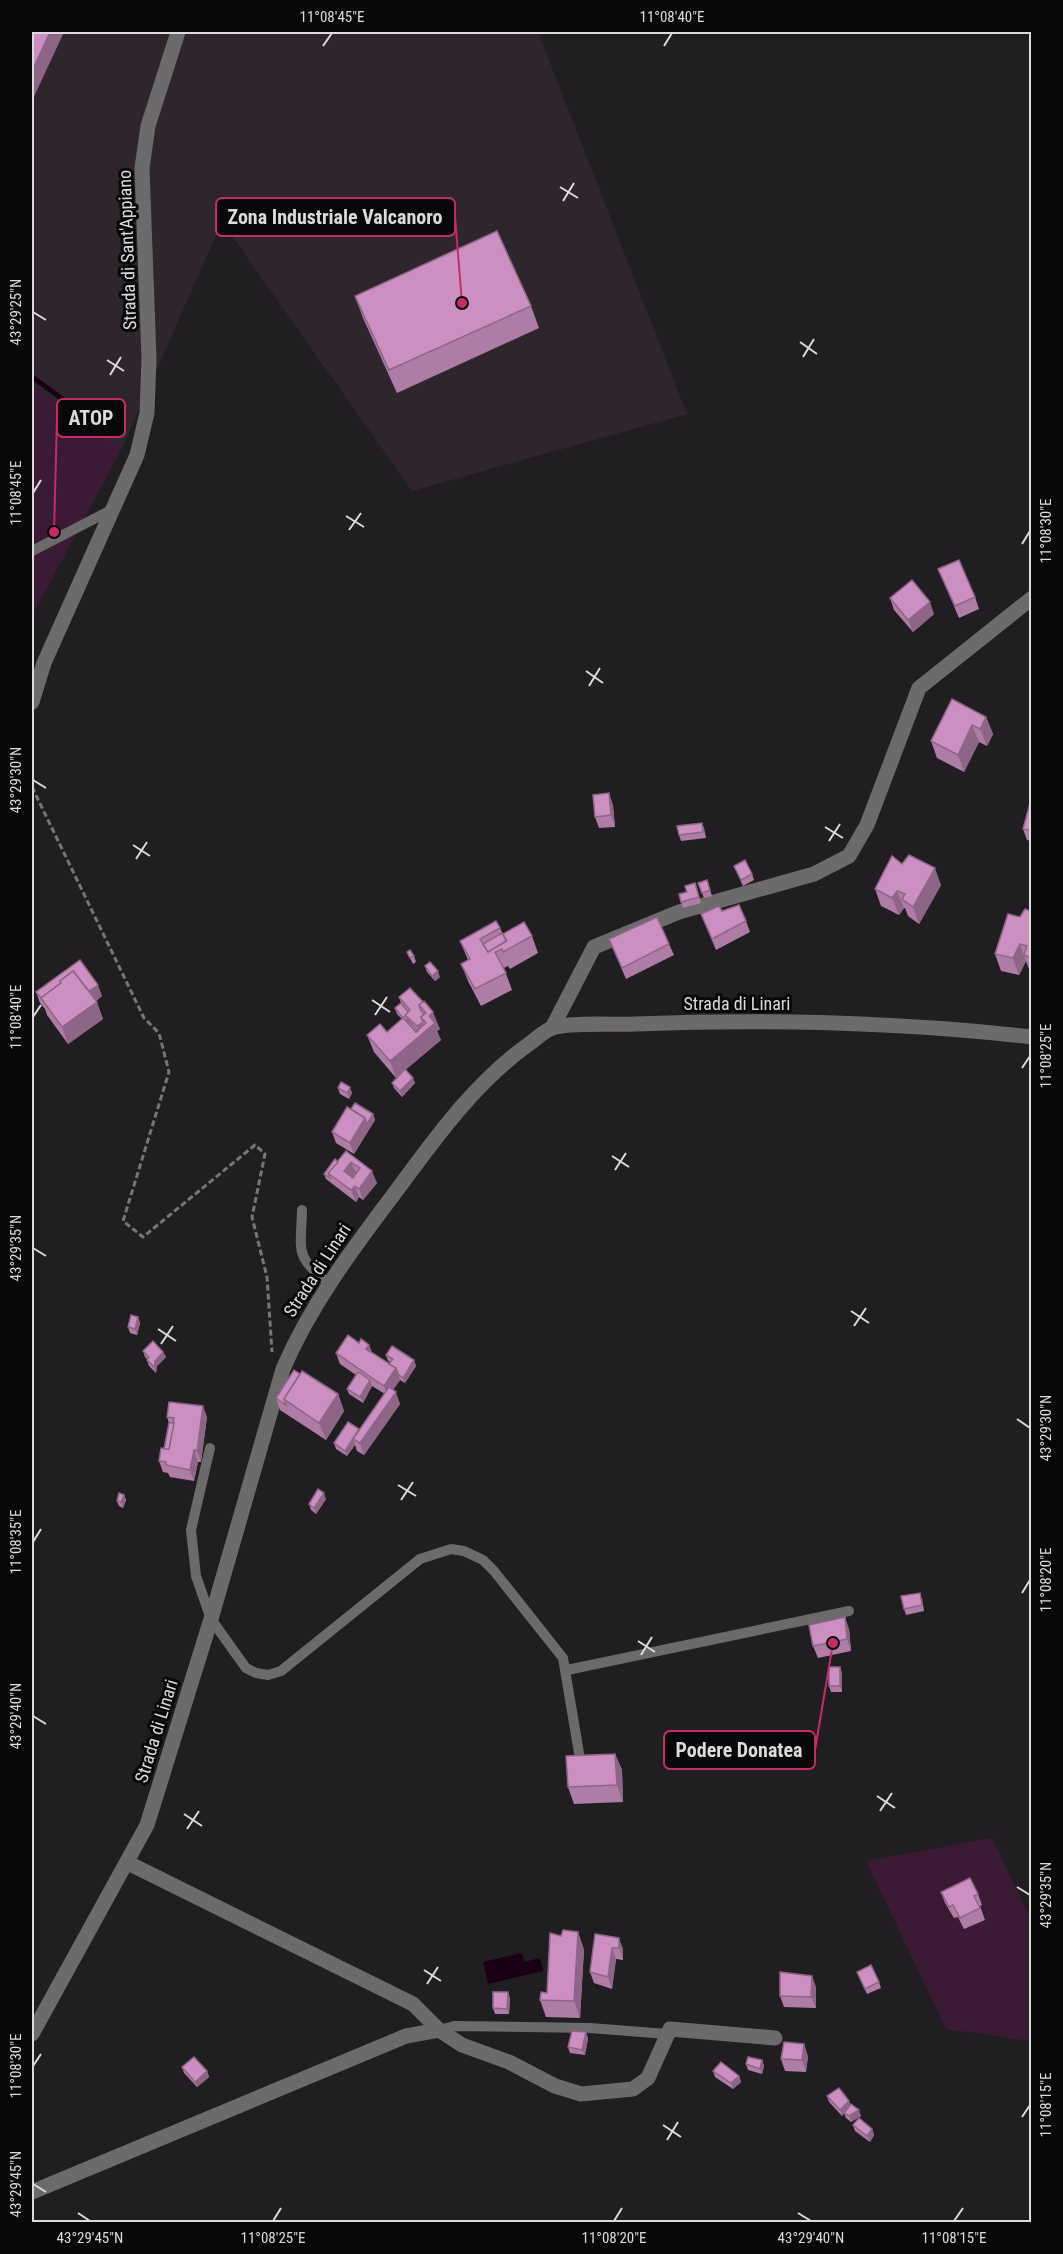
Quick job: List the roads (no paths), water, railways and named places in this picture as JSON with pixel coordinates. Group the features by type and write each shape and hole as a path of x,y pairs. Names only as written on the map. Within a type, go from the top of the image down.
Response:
{"street":[{"name":"Strada di Sant'Appiano","path":"32,702 44,663 137,455 147,413 149,359 142,168 148,126 178,32"},
{"path":"552,1028 594,947 679,912 814,874 849,856 867,825 919,688 1032,598"},
{"name":"Strada di Linari","path":"32,2034 147,1825 211,1619 283,1369 298,1334 328,1283 414,1165 476,1090 507,1060 552,1028 682,1022 875,1024 955,1028 1032,1037"},
{"path":"128,1863 413,2004 440,2030 462,2045 509,2062 555,2086 581,2094 633,2089 648,2078 670,2029 775,2038"},
{"path":"32,2192 406,2036 440,2030"}],"lane":[{"path":"32,551 113,509"},
{"path":"302,1210 301,1255 310,1269 328,1283"},
{"path":"210,1448 191,1530 196,1576 211,1619 246,1668 268,1675 281,1671 420,1559 451,1549 464,1551 483,1560 494,1571 553,1643 567,1670 580,1759"},
{"path":"567,1670 849,1611"},
{"path":"440,2030 454,2026 579,2028 668,2034"}],"waterway":[{"path":"32,377 104,429"}],"place":[{"name":"Zona Industriale Valcanoro","path":"462,303"},
{"name":"ATOP","path":"54,532"},
{"name":"Podere Donatea","path":"833,1643"}]}
